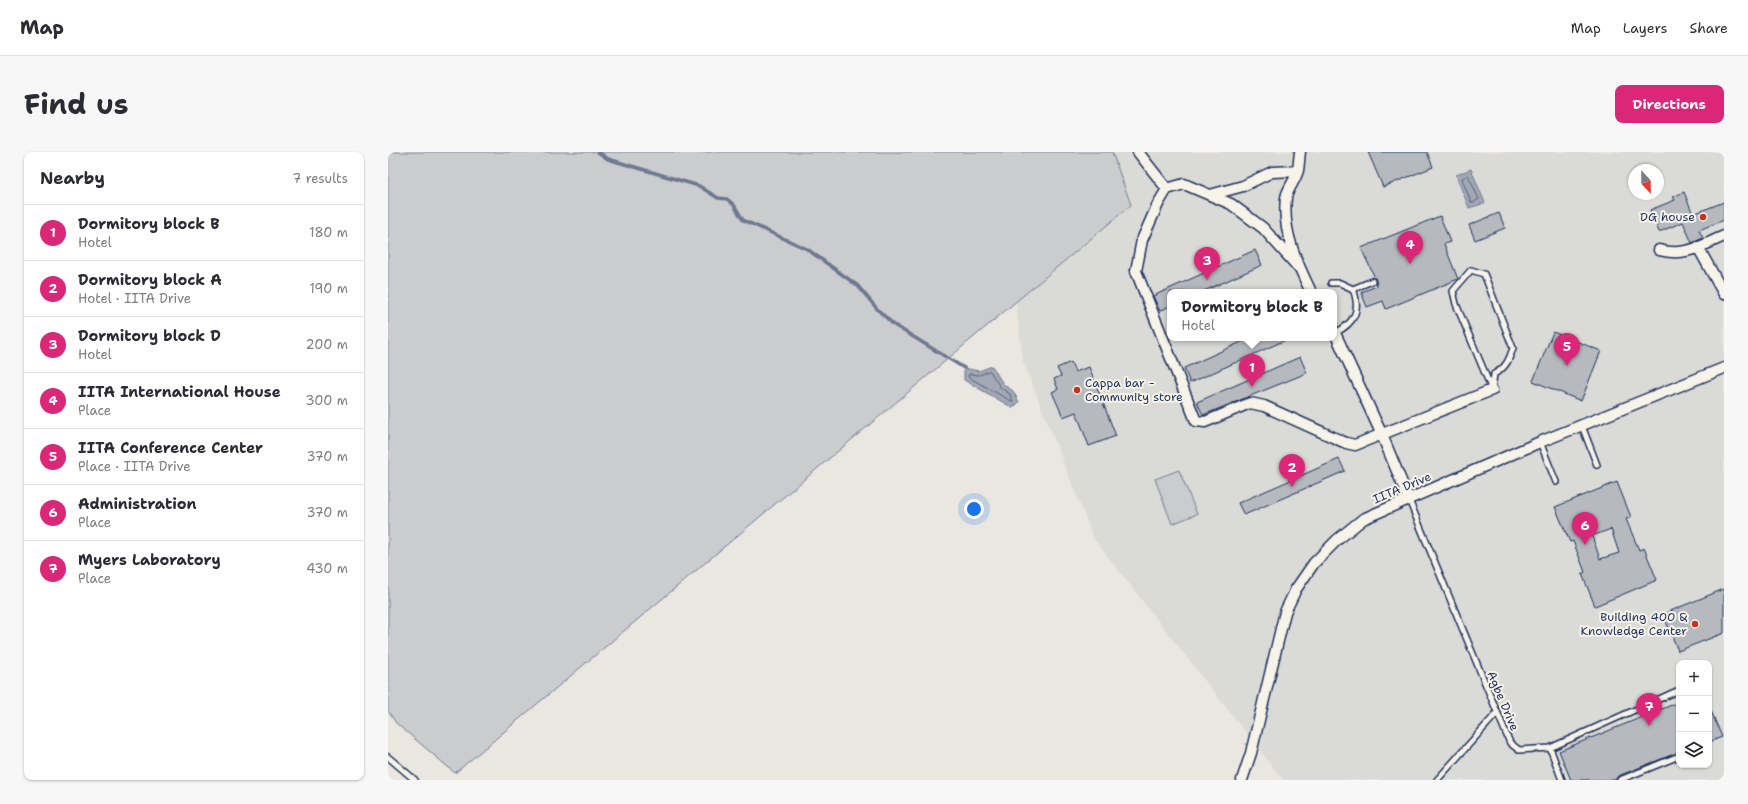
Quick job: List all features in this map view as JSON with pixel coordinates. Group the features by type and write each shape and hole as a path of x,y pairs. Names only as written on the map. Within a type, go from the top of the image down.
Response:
{"street":[{"path":"1138,152 1168,189"},
{"path":"1300,152 1298,171 1286,197 1286,221 1298,267 1309,289"},
{"path":"1210,195 1243,186 1272,172 1298,171"},
{"path":"1298,267 1263,228 1231,204 1184,184 1168,189 1158,204 1142,240 1136,271 1196,421 1205,422 1250,403 1264,406 1346,443 1355,445 1492,390"},
{"path":"1659,250 1672,254 1685,253 1724,236"},
{"path":"1698,247 1724,294"},
{"path":"1337,336 1382,435 1409,500"},
{"name":"IITA Drive","path":"1242,780 1251,753 1285,612 1296,589 1314,563 1363,519 1540,442 1724,368"}],"lane":[{"path":"1471,270 1484,274 1513,348 1508,363 1502,370 1494,374 1492,390 1456,304 1453,291 1471,270"},
{"path":"1353,289 1372,281"},
{"path":"1331,283 1340,283 1353,289 1356,297 1357,311 1354,319 1344,329 1337,331"},
{"path":"1582,426 1597,466"},
{"path":"1540,442 1556,482"},
{"name":"Agbe Drive","path":"1409,500 1510,743 1519,750 1550,748 1676,691"},
{"path":"1437,780 1497,713"},
{"path":"1550,748 1562,780"},
{"path":"388,757 415,780"},
{"path":"1620,780 1676,757"}],"shaded area":[{"path":"388,152 1112,152 1131,205 455,773 396,723 388,711"},
{"path":"998,152 1724,152 1724,780 1283,780 1094,539 1023,361"},
{"path":"1179,470 1197,514 1172,524 1155,479"}],"water":[{"path":"1471,169 1485,203 1469,208 1456,175"},
{"path":"992,366 1003,384 1013,391 1019,402 1013,408 964,380 964,368 979,371"}],"building":[{"path":"1368,152 1427,152 1433,167 1383,187"},
{"name":"DG house","path":"1684,192 1693,214 1724,202 1724,220 1699,230 1703,238 1692,243 1683,222 1659,232 1650,210 1675,200 1673,197"},
{"path":"1499,213 1505,228 1475,240 1469,225"},
{"path":"1440,216 1450,242 1444,244 1458,279 1386,309 1383,301 1367,307 1361,292 1377,286 1376,280 1361,248"},
{"path":"1255,250 1262,265 1209,289 1169,289"},
{"path":"1167,290 1167,308 1160,311 1153,296"},
{"path":"1553,332 1601,351 1581,401 1533,381"},
{"path":"1243,341 1283,341 1190,383 1184,368"},
{"path":"1300,357 1307,373 1203,415 1197,402"},
{"name":"Cappa bar - Community store","path":"1071,362 1075,372 1089,367 1116,436 1089,446 1076,412 1063,417 1052,392 1058,389 1054,379 1061,376 1057,368"},
{"path":"1339,459 1345,471 1244,515 1238,503"},
{"path":"1617,482 1631,517 1626,519 1639,550 1644,548 1657,580 1595,606 1582,574 1585,572 1573,541 1570,542 1555,507","holes":["1611,529 1619,553 1600,559 1592,536"]},
{"name":"Building 400 & Knowledge Center","path":"1724,589 1724,633 1678,651 1663,614"},
{"path":"1676,703 1676,753 1618,776 1615,780 1571,780 1559,751"},
{"path":"1712,713 1722,737 1712,741"}],"waterway":[{"path":"598,152 608,159 699,186 718,198 727,199 734,205 743,220 807,249 858,286 878,310 894,325 964,368"}],"place":[{"name":"DG house","path":"1703,217"},
{"name":"IITA International House","path":"1410,264"},
{"name":"Dormitory block D","path":"1207,280"},
{"name":"IITA Conference Center","path":"1567,366"},
{"name":"Dormitory block B","path":"1252,387"},
{"name":"Cappa bar - Community store","path":"1077,390"},
{"name":"Dormitory block A","path":"1292,487"},
{"name":"Administration","path":"1585,545"},
{"name":"Building 400 & Knowledge Center","path":"1695,624"},
{"name":"Myers Laboratory","path":"1649,726"}]}
